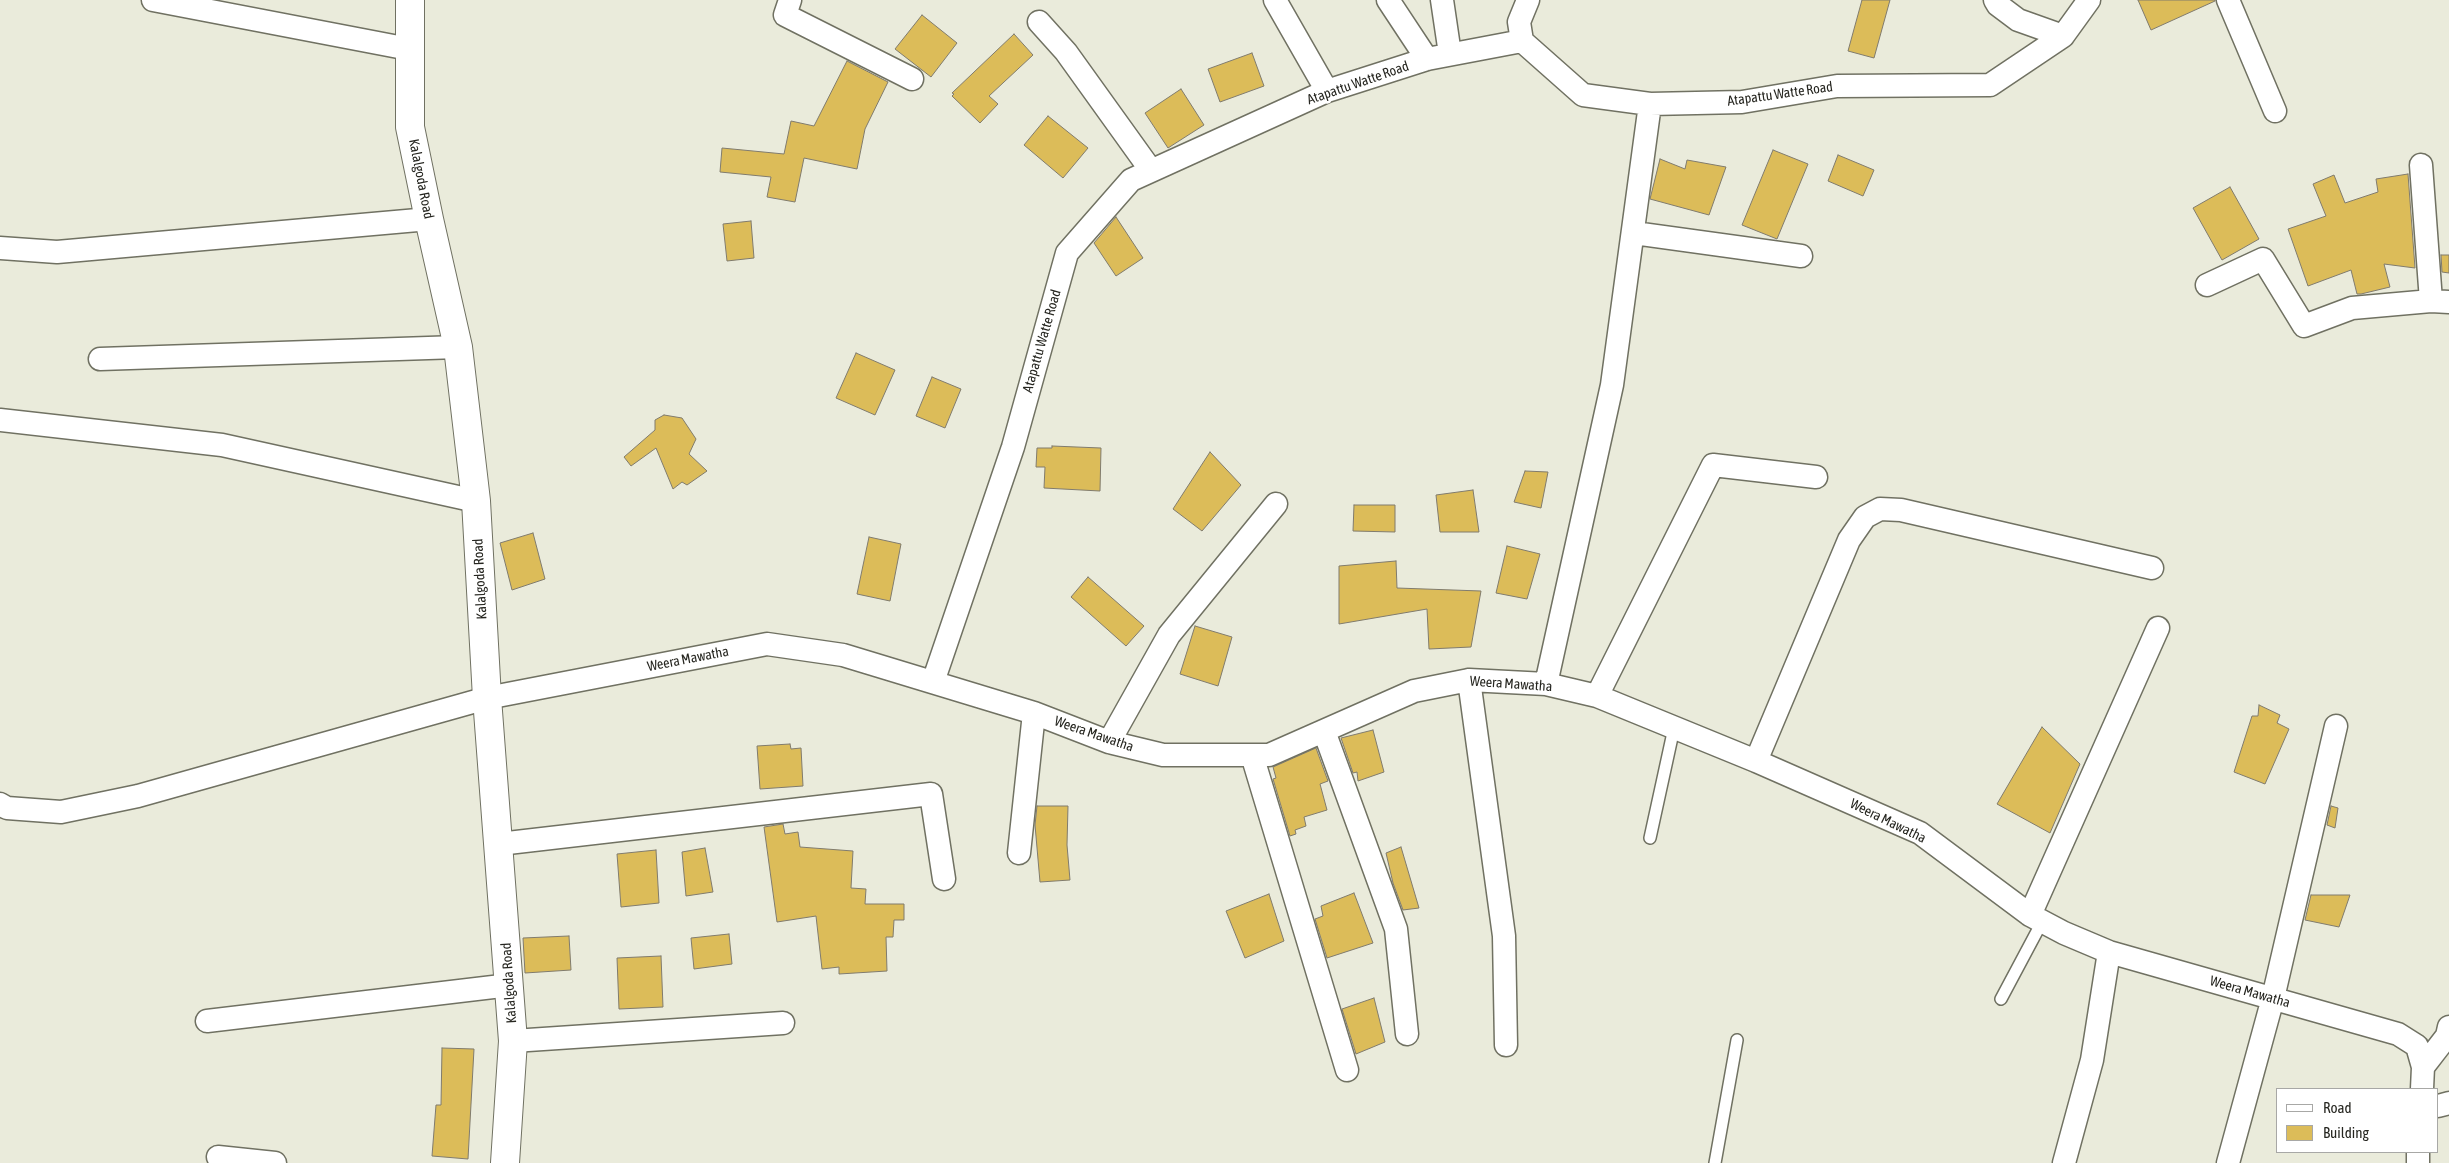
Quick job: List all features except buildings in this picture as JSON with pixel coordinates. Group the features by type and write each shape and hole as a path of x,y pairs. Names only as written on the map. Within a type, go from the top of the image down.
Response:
{"street":[{"path":"153,0 409,48"},
{"name":"Kalalgoda Road","path":"410,0 410,127 458,347 476,501 487,698 513,1041 505,1163"},
{"path":"790,0 785,15 912,79"},
{"path":"1276,0 1327,91"},
{"path":"1388,0 1428,59"},
{"path":"1442,0 1450,54"},
{"path":"1522,41 1519,22 1528,0"},
{"path":"1995,0 1998,5 2018,20 2063,36"},
{"name":"Atapattu Watte Road","path":"933,682 1013,447 1067,253 1131,180 1150,169 1327,91 1428,59 1522,41 1583,95 1650,104 1742,102 1837,86 1990,85 2063,36 2089,0"},
{"path":"2228,0 2275,111"},
{"path":"1039,22 1066,52 1150,169"},
{"path":"1546,684 1612,386 1650,104"},
{"path":"2207,285 2263,259 2304,326 2352,308 2440,301 2421,165"},
{"path":"0,248 57,252 429,219"},
{"path":"1634,233 1801,256"},
{"path":"100,359 458,347"},
{"path":"0,420 222,445 476,501"},
{"path":"1596,696 1713,465 1816,476"},
{"path":"1109,742 1169,634 1276,504"},
{"path":"1756,761 1849,540 1865,517 1880,509 1901,510 2152,568"},
{"path":"2036,918 2158,628"},
{"name":"Weera Mawatha","path":"2,812 61,812 138,796 487,698 767,644 843,655 1034,713 1109,742 1163,755 1269,755 1414,691 1469,680 1546,684 1596,696 1756,761 1920,833 2036,918 2064,933 2109,952 2398,1034 2417,1046 2422,1078"},
{"path":"1469,680 1504,936 1506,1045"},
{"path":"1019,853 1034,713"},
{"path":"2228,1163 2273,998 2336,726"},
{"path":"1324,731 1396,930 1407,1034"},
{"path":"1252,755 1347,1070"},
{"path":"499,844 931,794 944,879"},
{"path":"2064,1163 2092,1060 2109,952"},
{"path":"207,1021 510,985"},
{"path":"513,1041 782,1023"},
{"path":"2422,1078 2447,1036 2449,1028"},
{"path":"218,1157 275,1163"}],"lane":[{"path":"1650,838 1674,728"},
{"path":"2001,999 2036,918"},
{"path":"1715,1163 1737,1040"}]}
